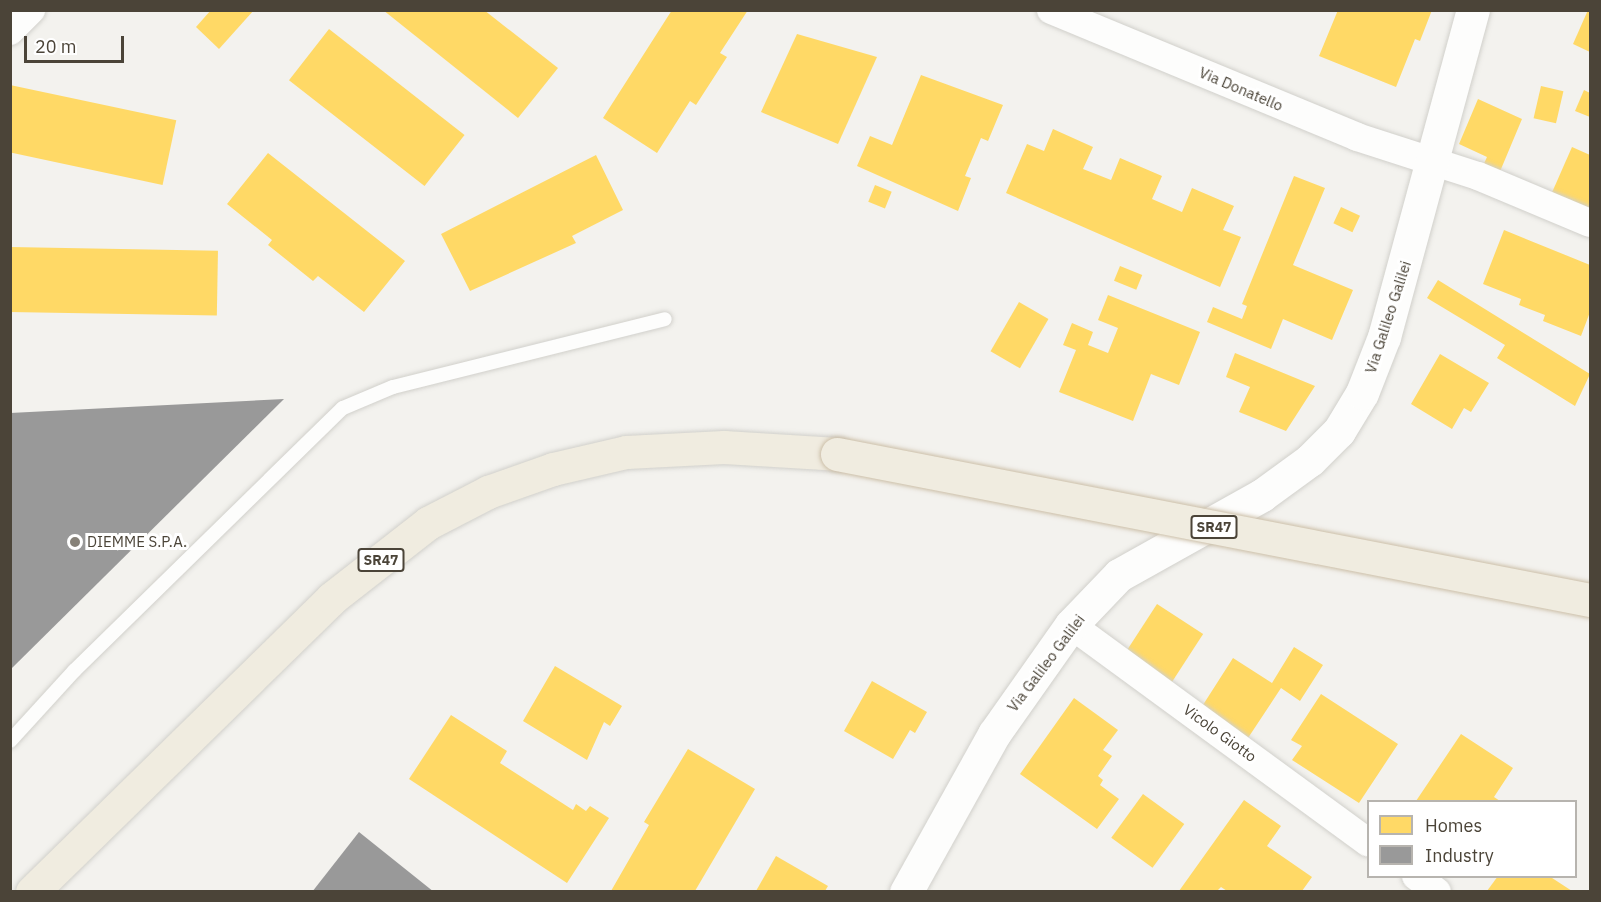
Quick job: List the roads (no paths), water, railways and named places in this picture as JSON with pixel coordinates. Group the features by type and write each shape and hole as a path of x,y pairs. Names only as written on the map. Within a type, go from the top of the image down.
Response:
{"highway":[{"name":"SR47","path":"32,891 332,598 428,523 488,492 553,470 626,452 724,447 837,454 1590,600"}],"street":[{"path":"10,31 31,10"},
{"name":"Via Donatello","path":"1052,10 1357,137 1432,162"},
{"name":"Via Galileo Galilei","path":"906,891 994,734 1071,625 1119,575 1262,495 1310,460 1338,431 1362,393 1384,336 1473,10"},
{"path":"1432,162 1478,176 1590,224"},
{"name":"Vicolo Giotto","path":"1071,625 1367,841"},
{"path":"1419,878 1437,891"}],"lane":[{"path":"10,741 74,671 343,408 393,387 665,319"}],"place":[{"name":"DIEMME S.P.A.","path":"75,542"}]}
